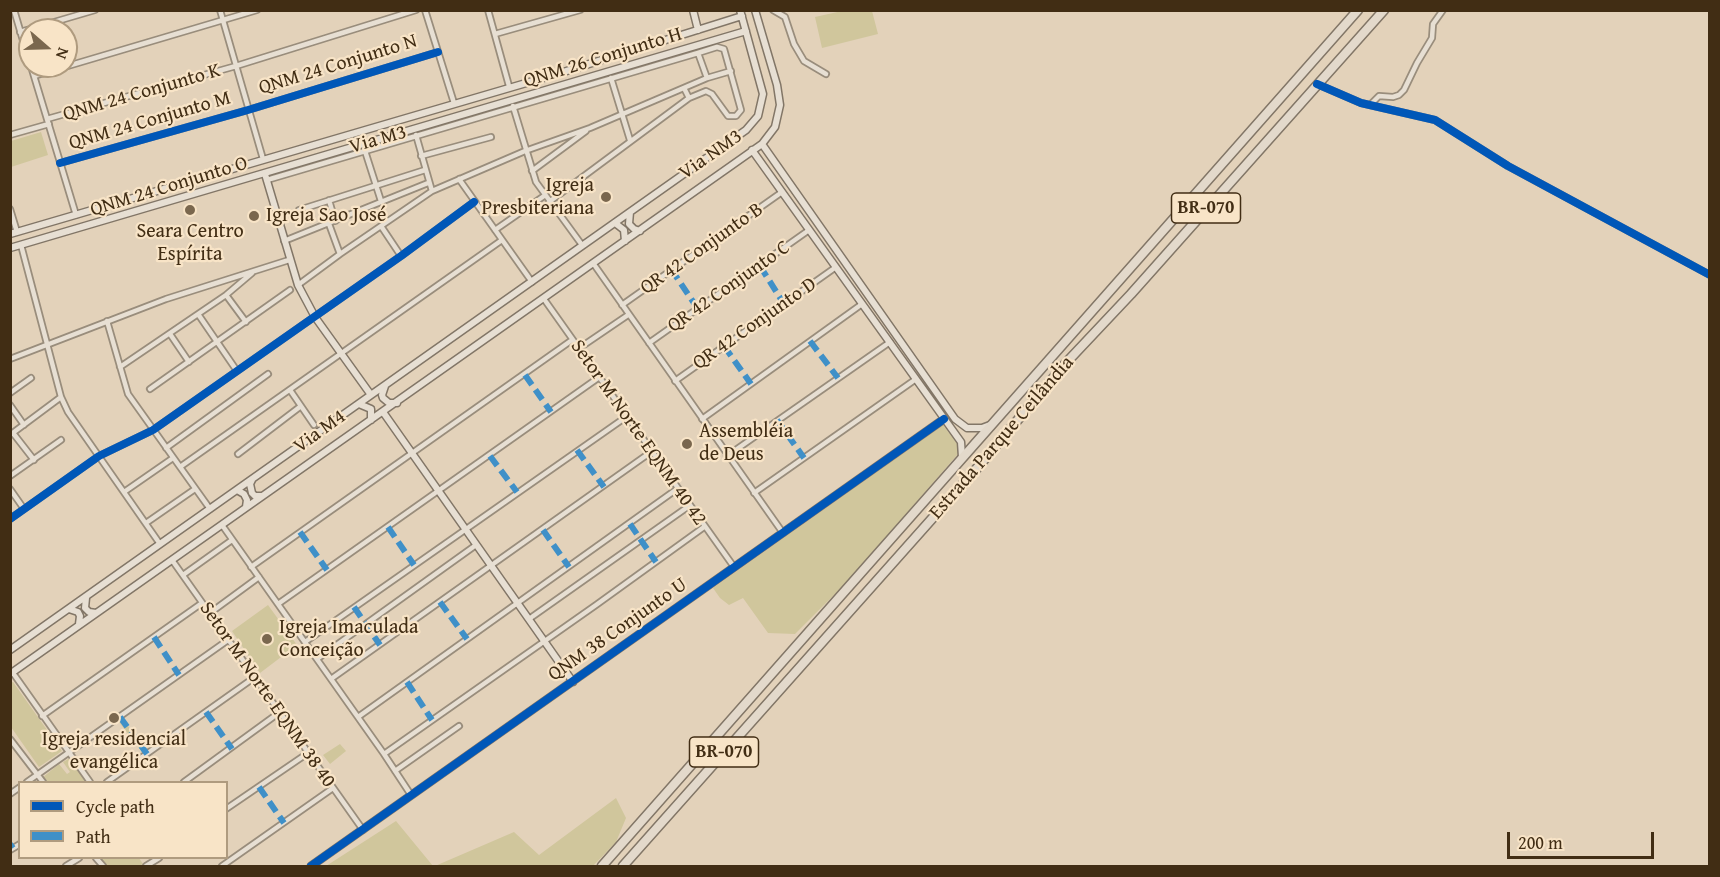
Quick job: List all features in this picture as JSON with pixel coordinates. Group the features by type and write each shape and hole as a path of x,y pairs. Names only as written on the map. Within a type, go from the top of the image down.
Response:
{"highway":[{"name":"Estrada Parque Ceilândia","path":"602,867 1358,10"},
{"name":"Estrada Parque Ceilândia","path":"623,867 1096,331 1384,10"},
{"path":"1307,69 1306,80 1317,84"},
{"path":"1084,321 1093,321 1096,324 1096,331"},
{"path":"814,625 815,638 819,640 826,638"}],"main road":[{"path":"693,10 698,30 741,13"},
{"name":"Via NM3","path":"752,150 762,144 770,134 778,115 779,94 755,10"},
{"name":"Via NM3","path":"630,212 754,123 760,111 763,94 741,13"},
{"path":"717,24 723,29 722,38"},
{"name":"QNM 26 Conjunto H","path":"509,86 557,74 698,30"},
{"name":"Via M3","path":"10,248 211,189 266,177 279,169 512,104 561,86 746,31"},
{"path":"752,51 761,52 765,45"},
{"path":"757,68 763,64 772,68"},
{"path":"557,74 563,79 561,86"},
{"path":"405,132 399,129 400,122 442,106 509,86"},
{"name":"QNM 24 Conjunto O","path":"76,215 442,106"},
{"path":"279,169 297,160 322,154 321,147 317,143"},
{"path":"762,144 955,419 968,428 982,428 991,424"},
{"path":"752,150 949,425 962,446 962,459"},
{"name":"Via M4","path":"12,674 752,150"},
{"path":"211,189 206,186 208,179 229,174 246,164"},
{"path":"770,174 779,168"},
{"path":"266,177 298,285 315,316 372,395"},
{"path":"88,226 104,217 129,209 132,204 126,200"},
{"path":"630,212 629,224 634,230 640,231"},
{"name":"Via M4","path":"10,650 630,212"},
{"path":"13,233 76,215"},
{"path":"615,223 624,230 625,242"},
{"path":"385,385 383,398 388,403 397,403"},
{"path":"359,404 371,409 371,420"},
{"path":"383,412 573,681"},
{"name":"QNM 38 Conjunto U","path":"311,867 944,419"},
{"path":"949,425 953,424 955,419"},
{"path":"253,480 250,484 252,493 255,496 263,496"},
{"path":"237,490 245,496 246,508"},
{"path":"88,595 85,608 89,612 96,613"},
{"path":"69,609 78,612 80,616 81,620 77,627"}],"street":[{"path":"14,10 18,25"},
{"path":"68,18 95,10"},
{"path":"220,10 263,159"},
{"path":"78,63 257,10"},
{"name":"QNM 24 Conjunto K","path":"10,135 416,10"},
{"path":"425,10 454,103"},
{"path":"488,10 509,86"},
{"path":"495,34 580,10"},
{"path":"773,10 785,18 794,44 804,61 826,74"},
{"path":"1370,105 1380,96 1393,97 1404,90 1432,38 1433,24 1443,10"},
{"path":"266,177 365,151 512,104 717,47 722,48 740,105 741,110 736,116 725,114 708,92 704,91 689,98 630,140 549,202"},
{"name":"QNM 24 Conjunto N","path":"248,110 438,52"},
{"path":"698,53 707,78"},
{"path":"298,285 432,191 525,151 590,128 707,78 731,71"},
{"path":"35,78 76,215"},
{"path":"611,78 630,140"},
{"path":"1317,84 1370,105 1435,120 1508,166 1710,275"},
{"path":"684,88 689,98"},
{"path":"512,104 536,182 582,245"},
{"name":"QNM 24 Conjunto M","path":"60,164 248,110"},
{"path":"532,171 590,128"},
{"path":"416,135 432,191"},
{"path":"421,156 491,137"},
{"path":"365,151 381,201"},
{"path":"300,210 425,170"},
{"path":"459,179 532,282"},
{"path":"284,241 428,183"},
{"name":"QR 42 Conjunto B","path":"622,305 782,192"},
{"path":"495,230 544,196"},
{"path":"329,200 335,221"},
{"path":"10,519 99,456 153,430 474,202"},
{"path":"10,209 13,233"},
{"path":"329,224 340,254"},
{"path":"381,226 401,256"},
{"name":"QR 42 Conjunto C","path":"649,343 809,230"},
{"path":"180,467 502,240"},
{"path":"21,245 61,397 70,416 160,544"},
{"path":"10,359 186,291 289,260"},
{"path":"593,263 783,533"},
{"name":"QR 42 Conjunto D","path":"675,381 836,267"},
{"path":"120,368 226,295 254,271"},
{"path":"150,389 290,290"},
{"path":"226,295 246,322"},
{"name":"Setor M Norte EQNM 40 42","path":"544,299 734,567"},
{"path":"702,418 862,304"},
{"path":"198,315 237,371"},
{"path":"578,349 628,315"},
{"path":"107,321 128,394 210,509"},
{"path":"170,334 189,362"},
{"path":"251,567 572,340"},
{"path":"727,456 890,342"},
{"path":"166,448 268,374"},
{"path":"10,393 31,378"},
{"path":"278,604 598,378"},
{"path":"754,493 916,379"},
{"path":"290,390 314,425"},
{"path":"33,460 12,434 61,397"},
{"path":"10,405 24,425"},
{"path":"237,454 301,406"},
{"path":"304,642 626,417"},
{"path":"10,476 61,440"},
{"path":"331,679 651,452"},
{"path":"124,492 173,458"},
{"path":"10,489 24,509"},
{"path":"146,523 195,489"},
{"path":"358,717 677,489"},
{"path":"529,619 689,506"},
{"path":"222,525 411,795"},
{"path":"384,754 704,527"},
{"path":"183,575 232,540"},
{"path":"317,659 476,544"},
{"name":"Setor M Norte EQNM 38 40","path":"172,560 363,830"},
{"path":"210,613 259,577"},
{"path":"42,716 202,603"},
{"path":"30,781 228,640"},
{"path":"12,674 89,781"},
{"path":"110,781 255,677"},
{"path":"187,781 280,712"},
{"path":"396,771 459,726"},
{"path":"10,739 42,781"},
{"path":"228,809 308,753"},
{"path":"222,867 333,788"}],"shaded area":[{"path":"842,11 872,11 878,34 822,48 815,17"},
{"path":"41,132 48,155 11,167 11,141"},
{"path":"943,425 958,445 958,454 844,585 795,634 768,633 743,598 729,605 720,598 713,588"},
{"path":"268,605 297,645 260,673 232,631"},
{"path":"13,682 62,751 39,767 11,727 10,683"},
{"path":"123,719 145,749 142,752 119,722"},
{"path":"340,744 346,751 330,764 323,755"},
{"path":"70,758 85,781 44,781 42,778 59,764 67,774 70,772 63,762"},
{"path":"616,798 626,818 616,842 593,866 435,866 514,832 539,855"},
{"path":"396,821 433,866 326,866"},
{"path":"100,859 140,859 143,864 140,866 105,866"}],"marked path":[{"path":"760,266 784,304"},
{"path":"671,269 698,309"},
{"path":"810,341 838,378"},
{"path":"724,346 751,384"},
{"path":"525,375 551,412"},
{"path":"777,420 804,458"},
{"path":"577,450 604,487"},
{"path":"490,456 517,492"},
{"path":"630,524 656,562"},
{"path":"388,527 414,565"},
{"path":"543,530 569,567"},
{"path":"300,532 327,570"},
{"path":"440,602 467,639"},
{"path":"354,607 380,645"},
{"path":"154,637 179,675"},
{"path":"407,682 432,720"},
{"path":"206,712 232,749"},
{"path":"120,717 147,754"},
{"path":"259,787 284,823"},
{"path":"10,844 13,848"}],"cycle path":[{"path":"60,163 248,110 438,52"},
{"path":"1317,84 1361,103 1435,120 1508,166 1710,275"},
{"path":"10,519 99,456 153,430 474,202"},
{"path":"311,866 944,419"}],"place":[{"name":"Igreja Presbiteriana","path":"606,197"},
{"name":"Seara Centro Espírita","path":"190,210"},
{"name":"Igreja Sao José","path":"254,216"},
{"name":"Assembléia de Deus","path":"687,444"},
{"name":"Igreja Imaculada Conceição","path":"267,639"},
{"name":"Igreja residencial evangélica","path":"114,718"}]}
